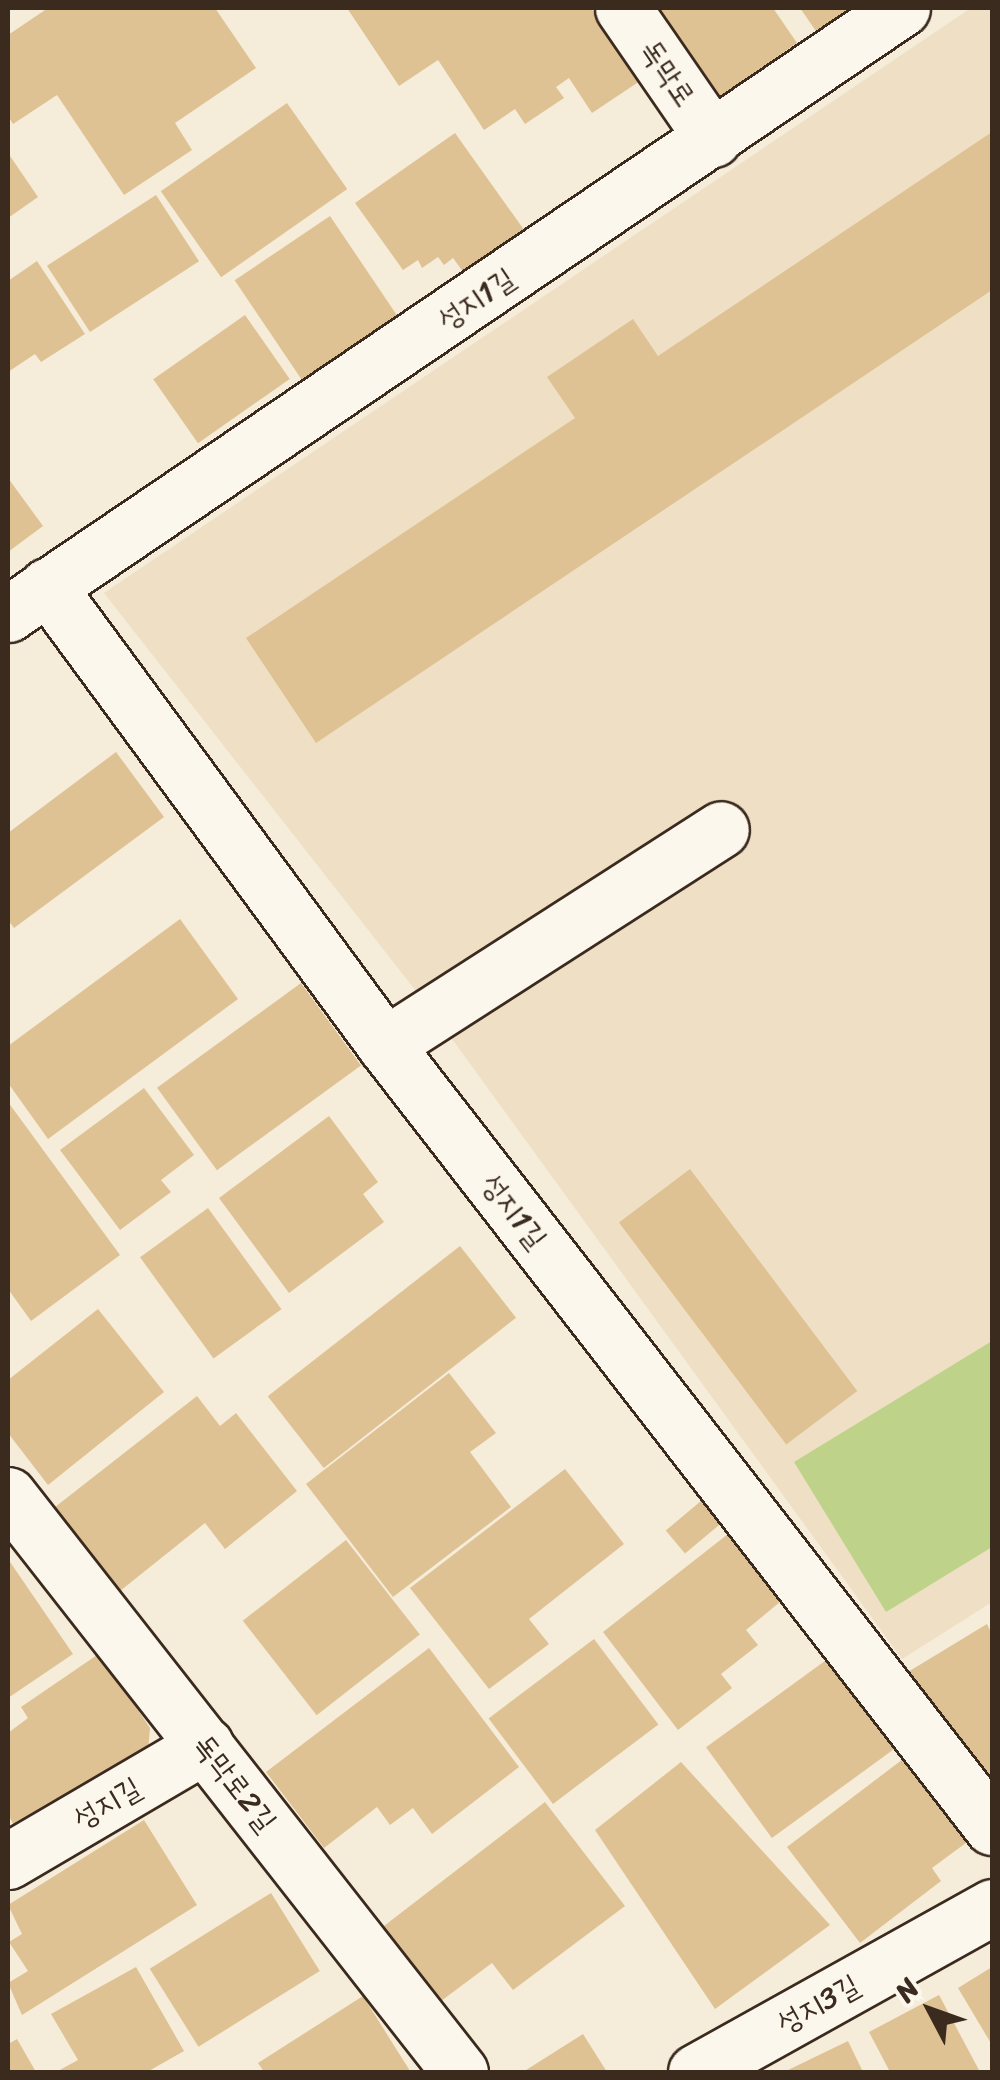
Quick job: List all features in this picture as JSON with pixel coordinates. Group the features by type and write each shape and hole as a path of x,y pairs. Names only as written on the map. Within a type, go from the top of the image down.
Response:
{"street":[{"name":"독막로","path":"623,8 713,139"},
{"name":"성지1길","path":"902,8 27,600 385,1046 992,1827"},
{"path":"385,1046 721,829"},
{"name":"독막로2길","path":"8,1495 460,2072"},
{"name":"성지길","path":"8,1862 206,1745"},
{"name":"성지3길","path":"696,2072 992,1906"}],"shaded area":[{"path":"971,8 992,8 992,1602 902,1659 434,1014 104,593"}],"green space":[{"path":"992,1341 992,1547 886,1612 794,1462"}],"building":[{"path":"48,8 215,8 256,68 175,123 192,150 124,195 57,95 13,124 8,116 8,35"},
{"path":"347,8 591,8 640,81 592,113 569,78 556,87 564,98 525,124 515,109 484,130 438,60 399,86"},
{"path":"640,8 773,8 797,43 708,105"},
{"path":"800,8 876,8 825,44"},
{"path":"287,103 347,189 221,277 161,191"},
{"path":"992,132 992,290 316,743 246,638 575,418 547,377 633,319 658,356"},
{"path":"455,133 527,234 467,277 453,258 444,265 438,257 422,268 418,260 403,270 355,203"},
{"path":"8,153 38,197 8,218"},
{"path":"156,195 199,261 90,332 47,266"},
{"path":"330,216 402,323 307,387 235,280"},
{"path":"37,261 85,334 41,362 35,354 8,372 8,281"},
{"path":"245,315 290,379 198,443 153,379"},
{"path":"8,478 43,526 8,552"},
{"path":"116,752 164,817 14,928 8,920 8,833"},
{"path":"180,919 238,999 48,1139 8,1083 8,1046"},
{"path":"301,983 361,1066 217,1170 157,1088"},
{"path":"144,1088 194,1155 161,1180 171,1192 120,1230 60,1150"},
{"path":"8,1102 120,1255 31,1321 8,1289"},
{"path":"329,1116 378,1182 363,1194 384,1222 289,1293 219,1198"},
{"path":"690,1169 857,1391 786,1445 619,1223"},
{"path":"208,1208 281,1309 214,1359 140,1257"},
{"path":"460,1246 516,1318 324,1468 268,1396"},
{"path":"98,1309 164,1392 48,1485 8,1433 8,1380"},
{"path":"449,1373 496,1433 470,1452 511,1507 393,1597 306,1484"},
{"path":"197,1396 220,1426 236,1413 297,1491 225,1549 205,1523 115,1595 50,1511"},
{"path":"565,1469 624,1544 529,1619 549,1644 489,1689 410,1588"},
{"path":"701,1501 720,1524 685,1554 666,1531"},
{"path":"728,1534 780,1602 746,1630 758,1645 721,1674 732,1688 678,1730 603,1632"},
{"path":"346,1540 420,1635 317,1715 243,1621"},
{"path":"8,1559 73,1654 8,1698"},
{"path":"987,1624 992,1634 992,1809 898,1678"},
{"path":"594,1639 658,1724 553,1804 489,1718"},
{"path":"429,1648 519,1767 432,1834 413,1808 390,1825 377,1807 324,1848 266,1772"},
{"path":"100,1653 150,1728 148,1751 18,1834 8,1814 8,1733 28,1718 21,1707"},
{"path":"829,1658 895,1749 772,1838 706,1747"},
{"path":"915,1750 978,1834 932,1868 941,1881 860,1943 787,1847"},
{"path":"681,1762 830,1925 715,2009 595,1830"},
{"path":"545,1802 625,1906 513,1990 492,1963 437,2004 380,1929"},
{"path":"144,1820 197,1905 22,2015 8,1983 28,1971 9,1942 22,1934 8,1905"},
{"path":"271,1893 320,1971 198,2047 150,1969"},
{"path":"136,1967 184,2051 147,2072 56,2072 78,2060 51,2014"},
{"path":"992,1967 992,2045 958,1988"},
{"path":"939,1995 980,2072 890,2072 869,2032"},
{"path":"363,1996 410,2071 264,2072 258,2063"},
{"path":"583,2034 607,2072 523,2072"},
{"path":"17,2039 36,2072 8,2072 8,2044"},
{"path":"848,2041 863,2072 784,2072"}]}
